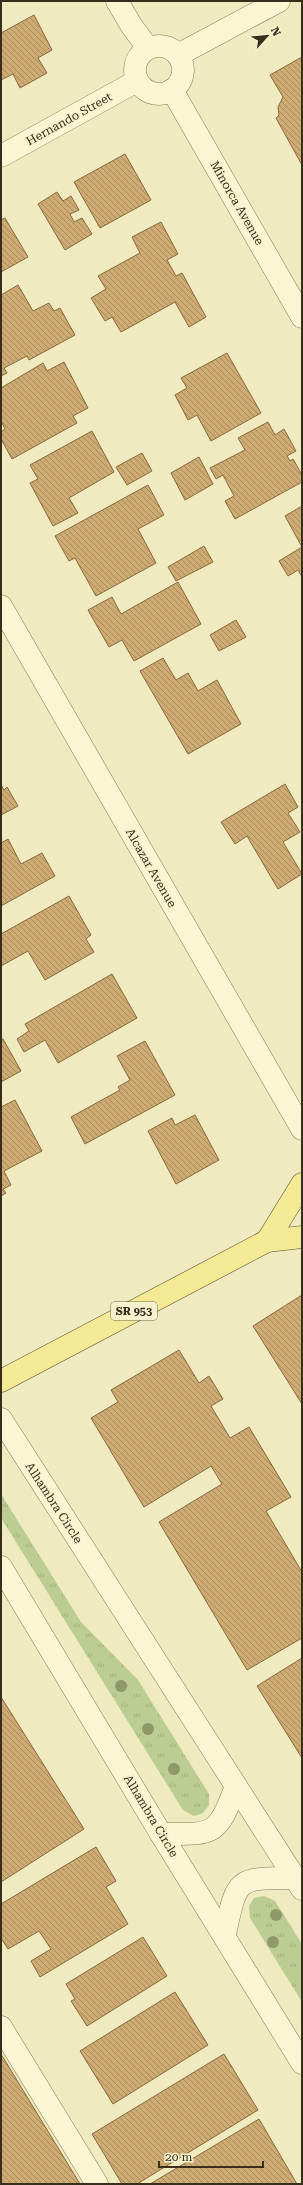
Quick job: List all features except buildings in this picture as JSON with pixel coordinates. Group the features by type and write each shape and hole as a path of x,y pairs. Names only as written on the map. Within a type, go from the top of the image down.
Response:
{"main road":[{"path":"267,1241 302,1184"},
{"name":"SR 953","path":"1,1381 267,1241 302,1237"}],"street":[{"path":"117,1 131,25 148,48"},
{"path":"178,55 279,1"},
{"path":"154,46 168,47 178,55 183,70 178,85 172,90 160,94 153,93 147,91 137,81 134,69 136,62 142,52 148,48 154,46"},
{"name":"Hernando Street","path":"1,156 137,81"},
{"name":"Minorca Avenue","path":"172,90 302,317"},
{"name":"Alcazar Avenue","path":"1,606 302,1129"},
{"name":"Alhambra Circle","path":"1,1419 298,1884"},
{"name":"Alhambra Circle","path":"1,1567 161,1834 225,1934 302,2063"},
{"path":"161,1834 194,1834 214,1828 225,1816 236,1786"},
{"path":"225,1934 233,1897 244,1882 253,1878 298,1884"},
{"path":"1,2027 97,2184"}],"green space":[{"path":"1,1494 81,1622 138,1680 209,1794 209,1805 203,1813 194,1816 183,1810 1,1518"},
{"path":"264,1896 275,1901 302,1944 302,2002 250,1918 249,1906 254,1898"}]}
